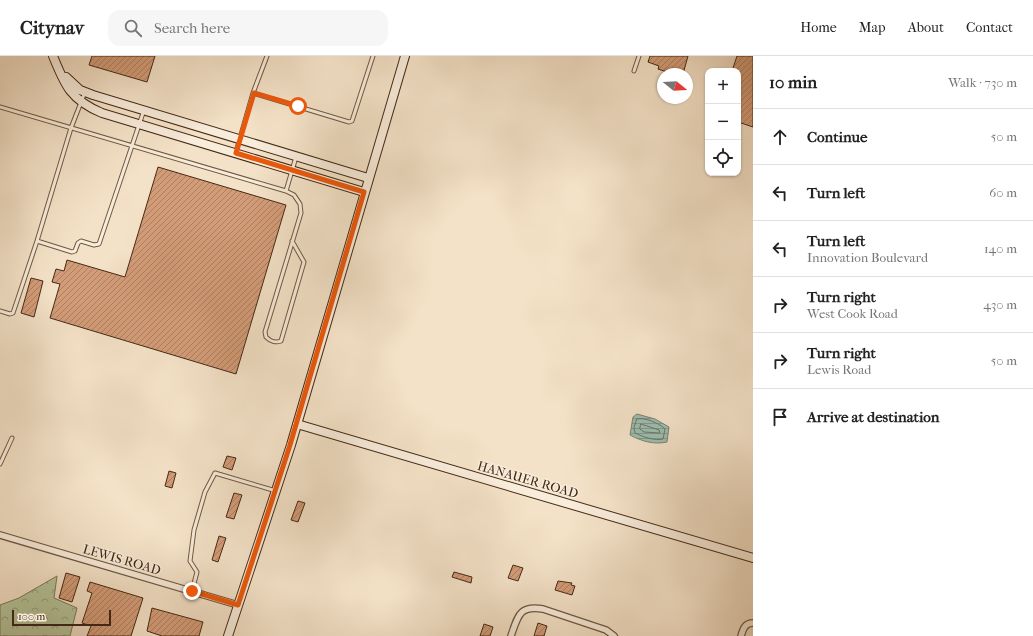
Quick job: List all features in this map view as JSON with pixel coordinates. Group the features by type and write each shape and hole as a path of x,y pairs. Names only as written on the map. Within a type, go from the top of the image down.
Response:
{"street":[{"path":"53,56 59,72 74,98 102,113 364,192"},
{"path":"228,636 297,424 405,56"},
{"path":"59,72 80,90 85,92 368,178"},
{"name":"HANAUER ROAD","path":"297,424 753,558"},
{"name":"LEWIS ROAD","path":"0,535 238,605"},
{"path":"511,636 520,613 526,608 543,609 606,630 614,636"},
{"path":"741,636 744,627 749,623 753,623"}],"lane":[{"path":"236,153 267,56"},
{"path":"254,93 349,122 352,121 373,56"},
{"path":"634,71 638,56"},
{"path":"0,311 10,314 13,313 37,241 71,128 85,92"},
{"path":"0,107 286,191 294,196 300,204 301,213 292,241 265,332 266,337 269,340 278,342 281,341 304,262 292,241"},
{"path":"37,241 72,252 75,251 80,241 94,245 99,244 144,110"},
{"path":"286,191 296,157"},
{"path":"0,464 12,438"},
{"path":"192,591 197,572 190,561 194,530 205,492 214,473 276,491"}],"green space":[{"path":"57,576 54,598 77,608 70,636 0,636 0,605 19,598"}],"water":[{"path":"637,414 655,419 669,427 667,442 648,442 630,435 633,417"}],"building":[{"path":"92,56 155,56 147,82 89,65"},
{"path":"650,56 688,56 685,68 658,68 659,66 648,62"},
{"path":"737,56 753,56 753,127 741,123 741,68 733,68"},
{"path":"158,167 286,205 236,374 50,318 60,284 52,282 56,269 64,271 67,260 125,277"},
{"path":"31,278 43,281 34,317 21,313"},
{"path":"227,456 236,458 232,470 223,467"},
{"path":"169,471 176,473 172,488 165,486"},
{"path":"234,493 242,495 234,519 226,517"},
{"path":"298,501 305,503 298,522 291,520"},
{"path":"219,536 226,538 218,562 212,560"},
{"path":"513,565 523,568 518,581 508,578"},
{"path":"454,572 472,577 471,583 452,577"},
{"path":"66,573 80,577 72,602 59,598"},
{"path":"558,581 572,583 571,585 575,586 572,595 555,590"},
{"path":"90,582 143,598 131,636 87,636 91,626 82,623 92,593 87,591"},
{"path":"152,608 203,622 199,636 162,636 147,631"},
{"path":"538,623 547,626 544,636 534,636"},
{"path":"484,624 493,627 490,636 480,636"}],"route":[{"path":"192,591 238,605 290,445 364,192 236,153 254,93 298,106"}]}
